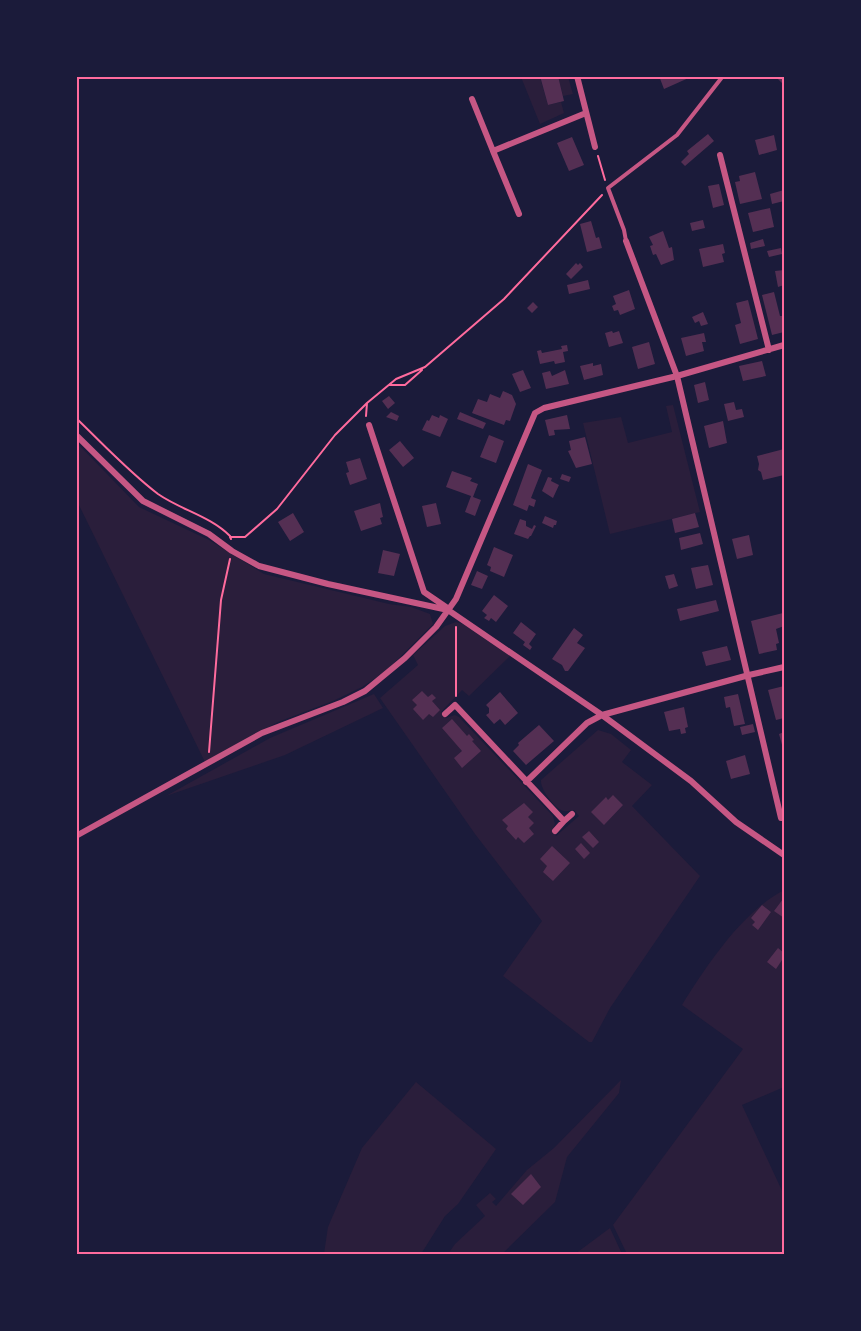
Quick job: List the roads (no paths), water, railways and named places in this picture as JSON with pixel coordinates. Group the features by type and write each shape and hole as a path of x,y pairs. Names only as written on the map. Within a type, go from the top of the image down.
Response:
{"street":[{"path":"578,76 595,147"},
{"path":"472,99 519,214"},
{"path":"493,151 586,113"},
{"path":"720,155 769,350"},
{"path":"626,241 677,376 781,818"},
{"path":"76,836 262,733 343,702 365,691 405,658 436,627 456,599 535,413 544,408 677,376 784,345"},
{"path":"369,425 424,592 602,715 691,781 736,822 784,855"},
{"path":"76,435 142,501 209,534 232,551 259,566 328,584 448,610"},
{"path":"526,782 587,723 602,715 784,667"},
{"path":"445,714 455,705 564,821"},
{"path":"555,831 572,814"}],"lane":[{"path":"626,241 608,188 677,135 723,76"}]}
